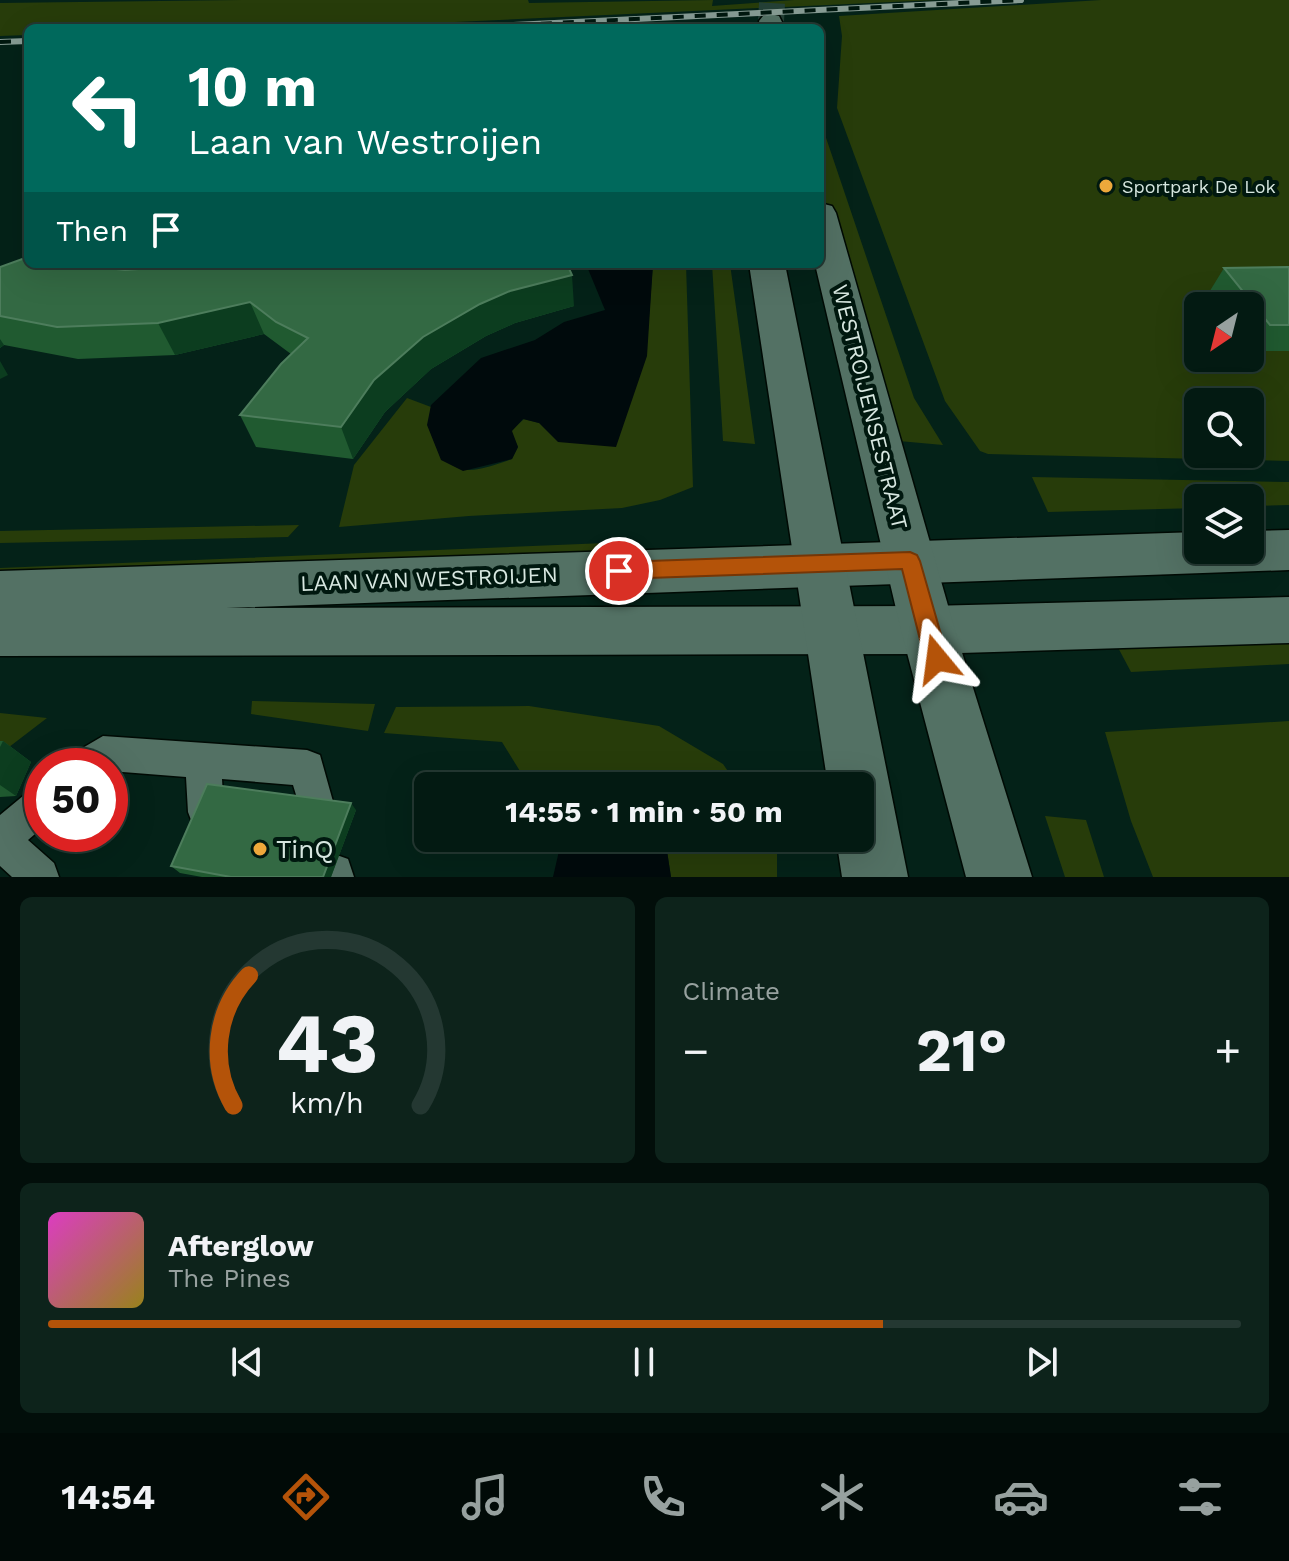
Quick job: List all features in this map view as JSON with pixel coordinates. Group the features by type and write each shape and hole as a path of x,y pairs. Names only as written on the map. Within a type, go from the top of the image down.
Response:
{"street":[{"name":"WESTROIJENSESTRAAT","path":"824,228 928,630 999,877"},
{"path":"768,268 856,772"},
{"name":"LAAN VAN WESTROIJEN","path":"0,593 396,582 819,563 1289,550"},
{"path":"0,632 928,630 1289,620"},
{"path":"870,852 875,877"}],"lane":[{"path":"128,755 203,760 257,782 307,768 316,805"},
{"path":"203,760 206,812"},
{"path":"24,819 0,840 40,877"}],"green space":[{"path":"713,0 712,6 794,0 936,0 411,24 24,24 24,35 0,36 0,3"},
{"name":"Sportpark De Lok","path":"1101,0 1289,0 1289,285 1281,290 1184,292 1184,372 1264,372 1264,350 1289,351 1289,461 1264,460 1264,388 1184,388 1184,459 988,454 980,451 945,401 837,108 842,36 839,16"},
{"path":"824,132 914,398 943,445 899,441 824,200"},
{"path":"653,268 686,268 693,487 660,500 622,508 339,527 354,465 407,398 431,407 431,430 443,456 451,464 468,470 478,469 512,459 518,447 511,431 524,419 539,423 625,414 646,357"},
{"path":"712,268 731,268 755,444 723,441"},
{"path":"1032,477 1289,482 1289,505 1264,506 1264,484 1184,484 1184,508 1048,512"},
{"path":"299,525 288,537 0,543 0,531"},
{"path":"630,542 630,555 0,577 0,568"},
{"path":"1114,640 1289,642 1289,664 1131,672"},
{"path":"252,701 375,704 368,731 251,714"},
{"path":"529,706 659,726 723,764 728,772 521,772 502,742 384,733 396,707"},
{"path":"0,713 47,718 0,754"},
{"path":"1289,721 1289,877 1153,877 1131,821 1105,732"},
{"path":"1045,816 1086,820 1104,877 1065,877"},
{"path":"667,852 777,852 777,877 671,877"}],"shaded area":[{"path":"588,268 653,268 647,356 616,447 558,442 539,423 523,419 512,431 518,447 512,459 463,471 441,460 427,425 431,405 481,358 535,340 564,322 605,310"},
{"path":"559,852 667,852 671,877 553,877"}],"building":[{"path":"24,258 24,268 569,268 572,275 510,291 480,304 423,337 374,380 341,427 240,415 281,364 308,338 276,322 250,302 158,323 57,327 0,316 0,267"},
{"path":"1289,267 1289,325 1270,325 1264,318 1264,292 1243,292 1224,268"},
{"path":"207,784 351,803 323,877 231,877 171,866"}],"waterway":[{"path":"98,272 108,268"}],"tunnel":[{"path":"771,21 772,3"}],"railway":[{"path":"534,24 1021,0"},
{"path":"0,42 24,41"}],"place":[{"name":"Sportpark De Lok","path":"1106,186"},
{"name":"TinQ","path":"260,849"}],"route":[{"path":"619,571 910,561 937,659"}]}
